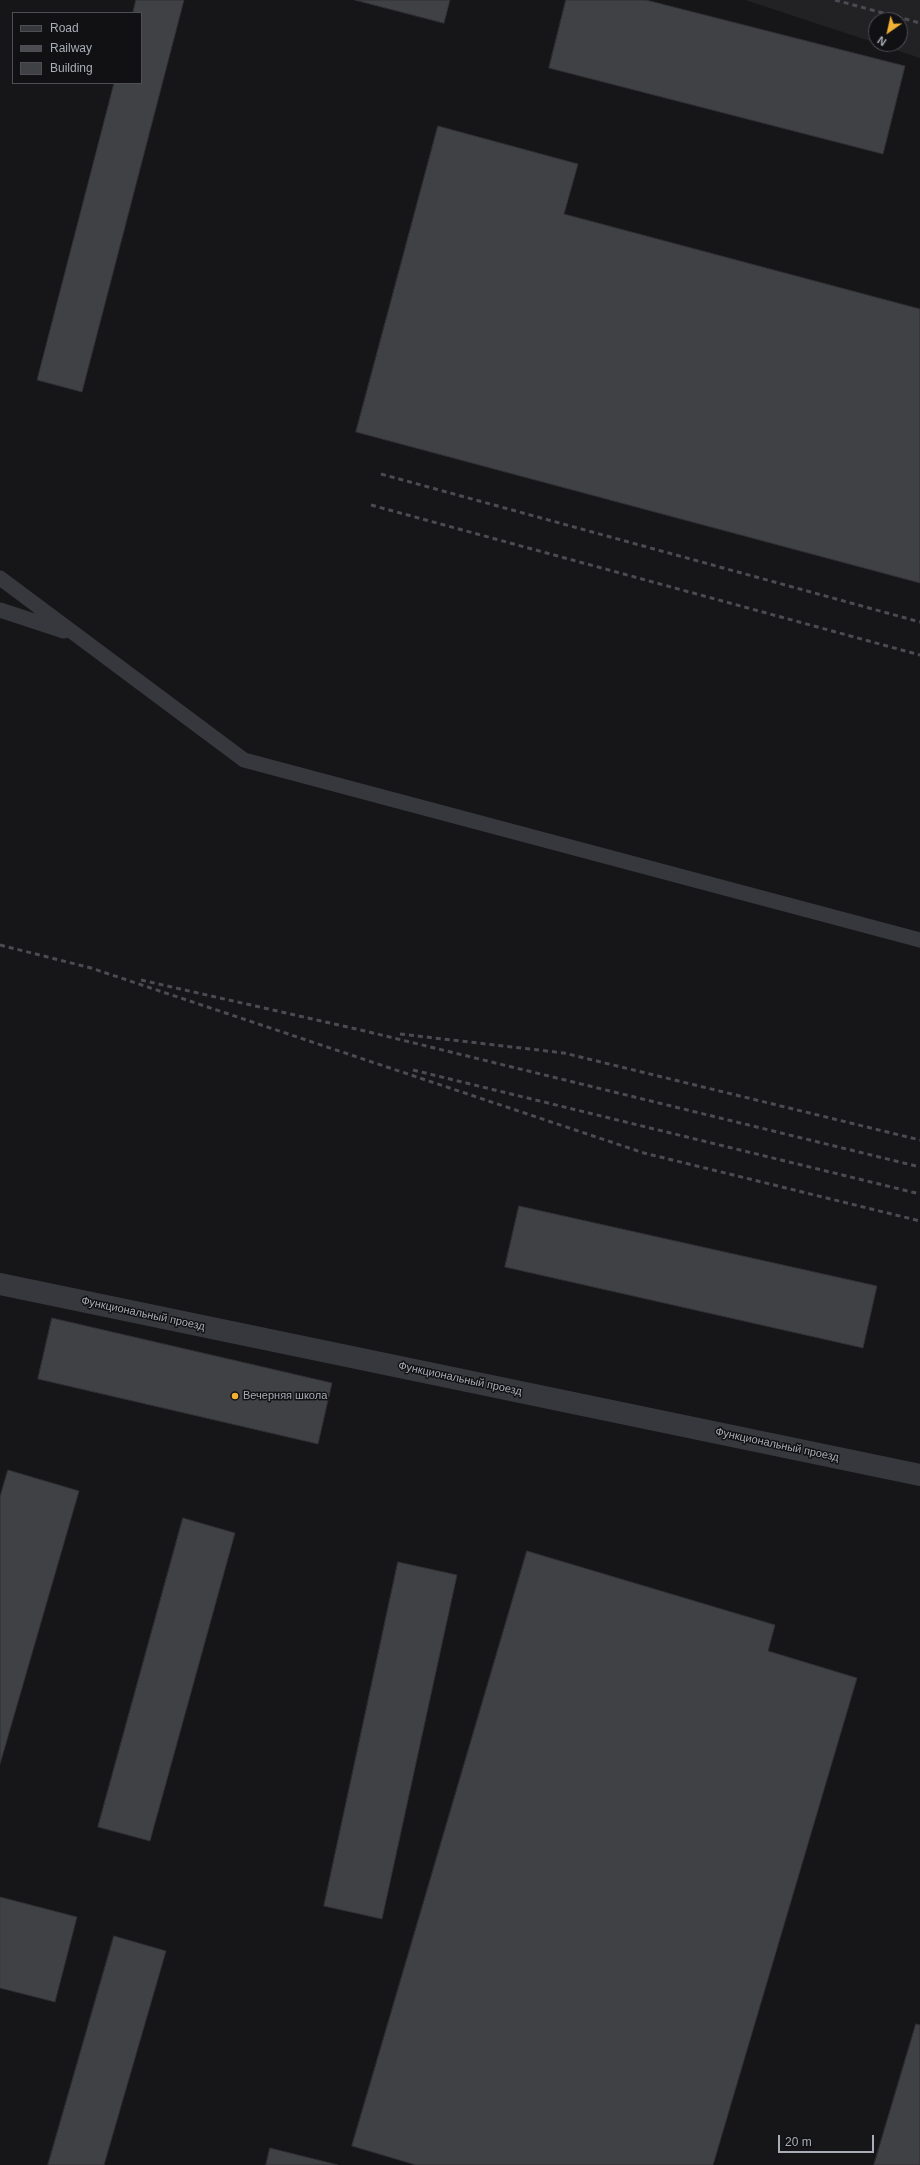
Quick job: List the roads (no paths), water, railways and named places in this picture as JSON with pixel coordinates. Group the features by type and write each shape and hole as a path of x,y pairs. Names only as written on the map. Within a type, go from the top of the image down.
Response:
{"street":[{"name":"Функциональный проезд","path":"0,1284 920,1475"}],"lane":[{"path":"0,578 244,760 920,940"},
{"path":"0,610 76,635"}],"railway":[{"path":"835,0 920,23"},
{"path":"381,474 920,622"},
{"path":"371,505 920,655"},
{"path":"0,945 91,968 644,1153 920,1221"},
{"path":"141,980 365,1031 920,1167"},
{"path":"400,1034 564,1053 920,1140"},
{"path":"413,1070 920,1194"}],"place":[{"name":"Вечерняя школа","path":"235,1396"}]}
